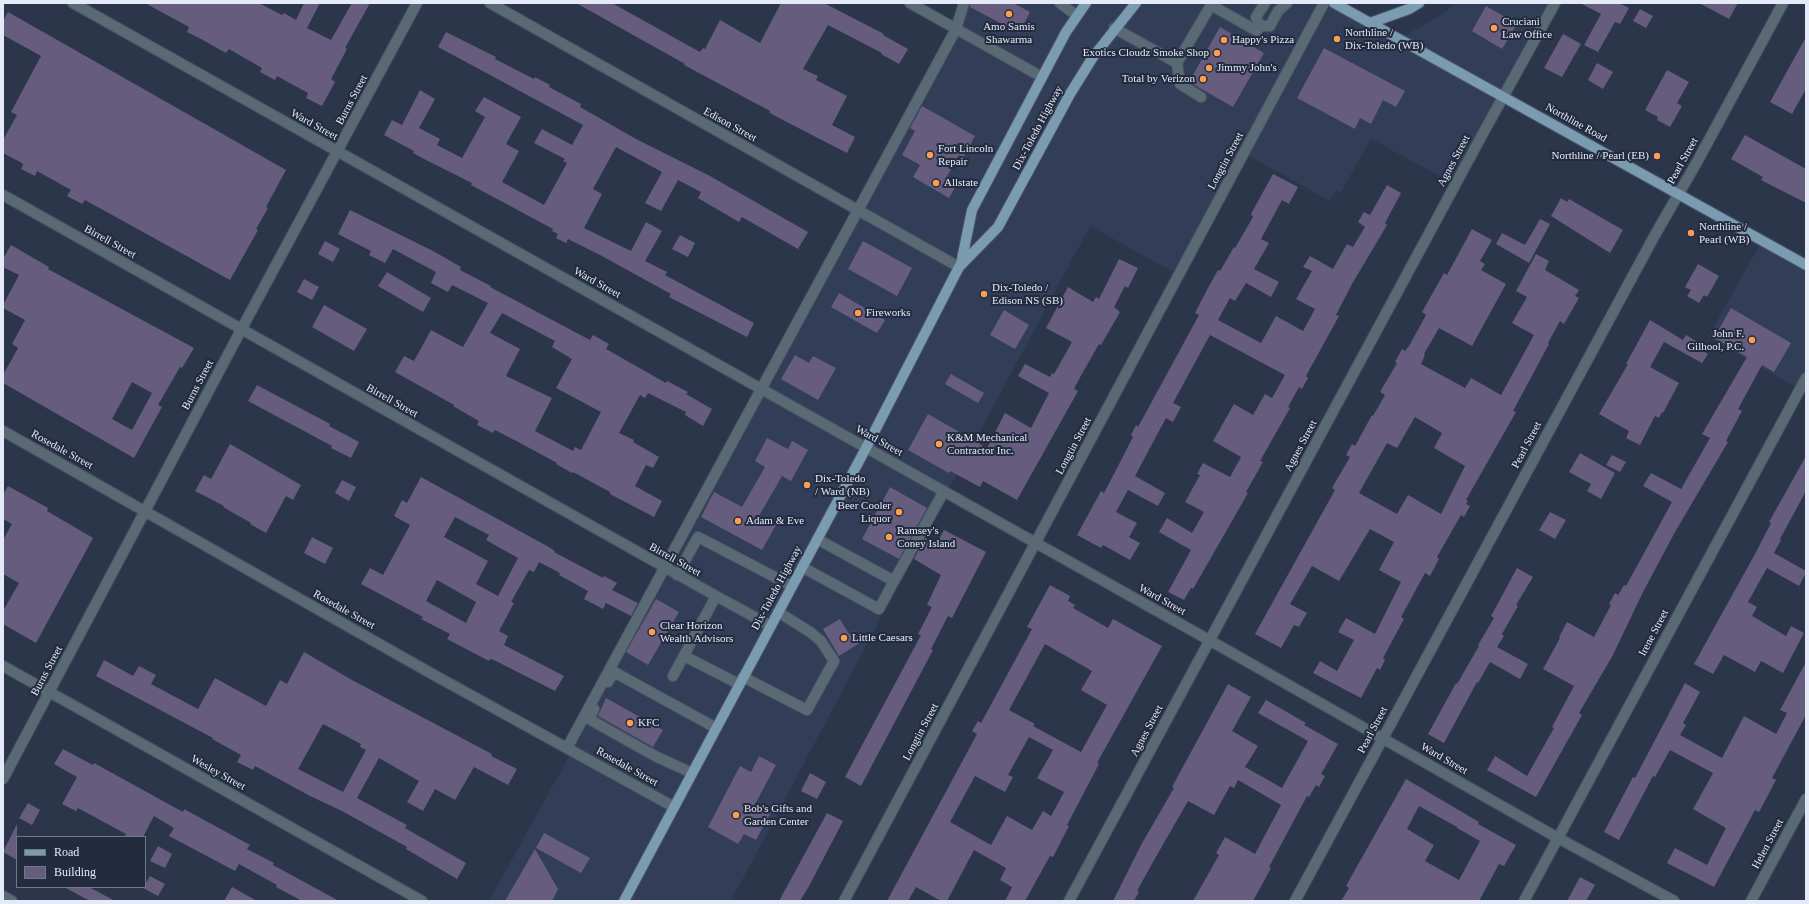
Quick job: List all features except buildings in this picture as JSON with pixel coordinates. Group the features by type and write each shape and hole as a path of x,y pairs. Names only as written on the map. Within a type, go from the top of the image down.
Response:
{"main road":[{"name":"Dix-Toledo Highway","path":"624,901 866,448 960,265 972,210 1066,32 1086,3"},
{"name":"Dix-Toledo Highway","path":"960,265 998,227 1070,94 1114,28 1136,3"},
{"name":"Northline Road","path":"1334,3 1806,265"},
{"path":"1370,23 1409,9 1419,3"}],"street":[{"name":"Ward Street","path":"73,3 944,491 1558,838 1674,901"},
{"name":"Burns Street","path":"3,779 146,512 241,330 417,3"},
{"name":"Edison Street","path":"490,3 858,210 960,265"},
{"path":"910,3 1042,77"},
{"path":"567,748 956,29 964,3"},
{"path":"1060,3 1077,16"},
{"path":"1260,26 1256,17 1265,3"},
{"path":"1260,26 1270,26 1278,12 1287,3"},
{"name":"Longtin Street","path":"844,901 1324,3"},
{"name":"Agnes Street","path":"1069,901 1555,3"},
{"name":"Pearl Street","path":"1295,901 1382,738 1783,3"},
{"path":"1201,96 1180,84 1177,63 1211,5 1257,31 1260,26"},
{"path":"1114,28 1177,63"},
{"name":"Birrell Street","path":"3,195 677,575 771,626"},
{"name":"Irene Street","path":"1524,901 1806,378"},
{"name":"Rosedale Street","path":"3,431 674,807"},
{"path":"802,567 879,609 944,491"},
{"path":"677,575 698,537 792,586"},
{"path":"817,539 894,581"},
{"path":"673,676 716,596"},
{"path":"684,656 807,710 834,661 821,641 810,632 778,612"},
{"name":"Wesley Street","path":"3,666 422,901"},
{"path":"692,773 655,756 589,719 610,679 614,672 716,728"},
{"name":"Helen Street","path":"1751,901 1806,799"},
{"path":"3,896 12,901"}],"shaded area":[{"path":"964,3 1334,3 1399,39 1446,12 1454,3 1555,3 1455,184 1371,139 1341,192 1336,190 1330,201 1244,153 1179,275 1090,226 731,901 489,901 572,751 567,748 956,29"},
{"path":"1762,241 1806,265 1806,393 1708,337"}],"place":[{"name":"Amo Samis Shawarma","path":"1009,14"},
{"name":"Cruciani Law Office","path":"1494,28"},
{"name":"Northline / Dix-Toledo (WB)","path":"1337,39"},
{"name":"Happy's Pizza","path":"1224,40"},
{"name":"Exotics Cloudz Smoke Shop","path":"1217,53"},
{"name":"Jimmy John's","path":"1209,68"},
{"name":"Total by Verizon","path":"1203,79"},
{"name":"Fort Lincoln Repair","path":"930,155"},
{"name":"Northline / Pearl (EB)","path":"1657,156"},
{"name":"Allstate","path":"936,183"},
{"name":"Northline / Pearl (WB)","path":"1691,233"},
{"name":"Dix-Toledo / Edison NS (SB)","path":"984,294"},
{"name":"Fireworks","path":"858,313"},
{"name":"John F. Gilhool, P.C.","path":"1752,340"},
{"name":"K&M Mechanical Contractor Inc.","path":"939,444"},
{"name":"Dix-Toledo / Ward (NB)","path":"807,485"},
{"name":"Beer Cooler Liquor","path":"899,512"},
{"name":"Adam & Eve","path":"738,521"},
{"name":"Ramsey's Coney Island","path":"889,537"},
{"name":"Clear Horizon Wealth Advisors","path":"652,632"},
{"name":"Little Caesars","path":"844,638"},
{"name":"KFC","path":"630,723"},
{"name":"Bob's Gifts and Garden Center","path":"736,815"}]}
